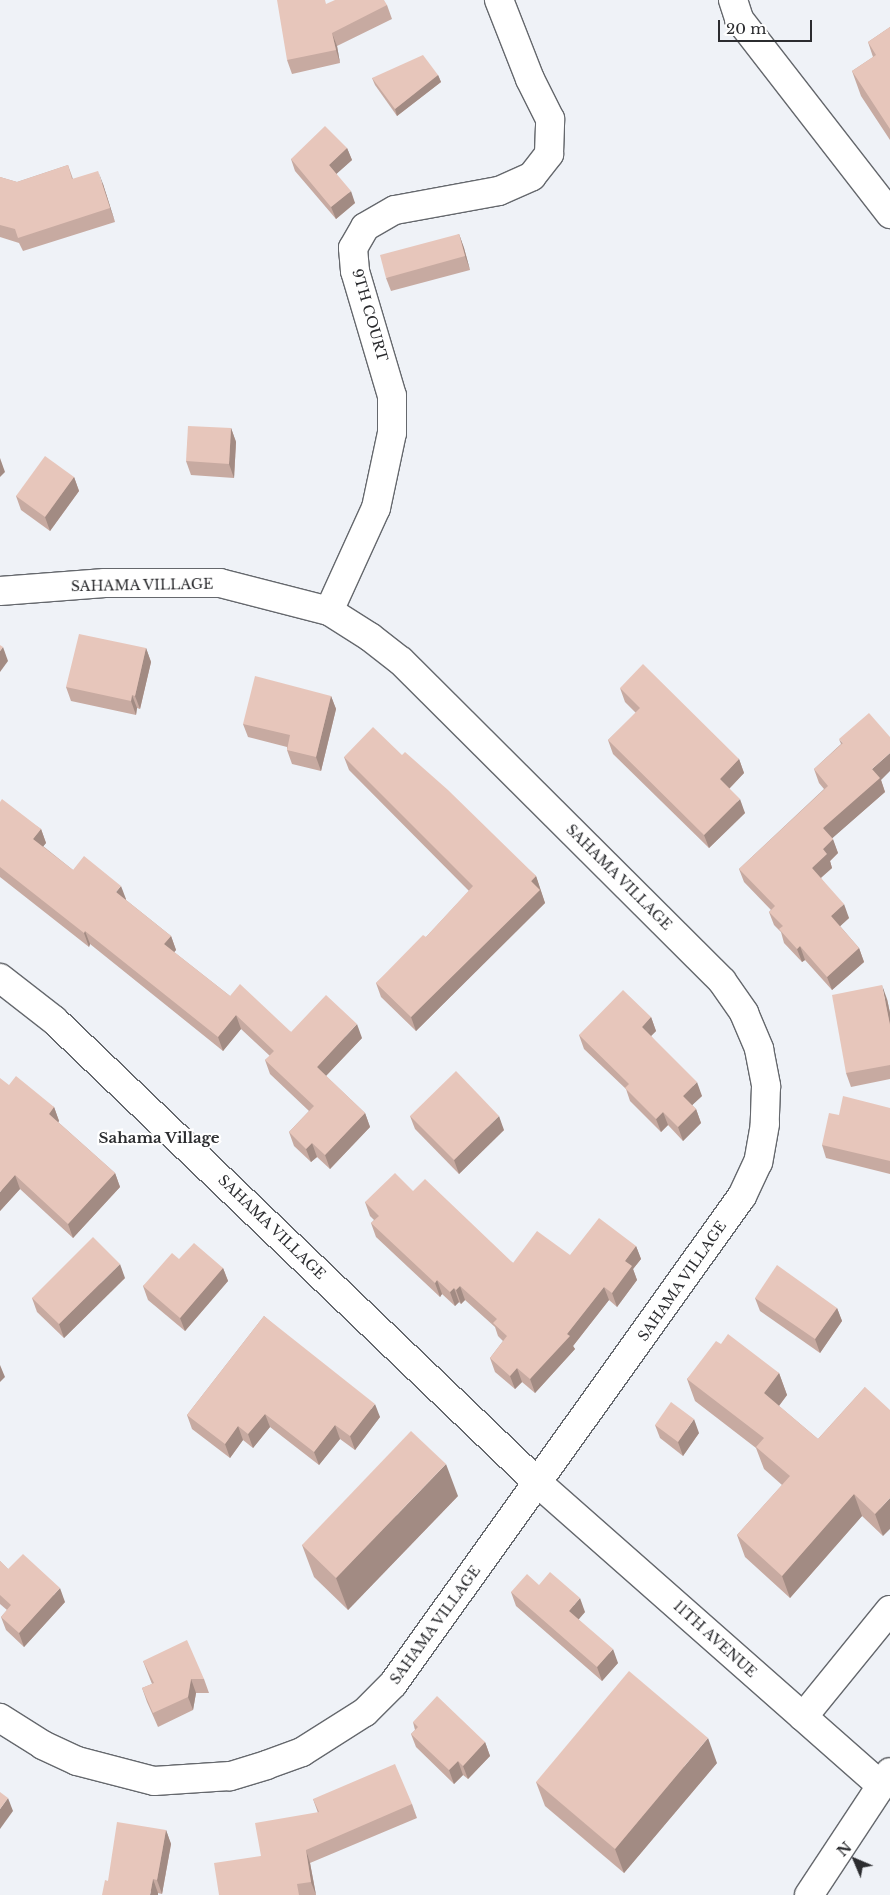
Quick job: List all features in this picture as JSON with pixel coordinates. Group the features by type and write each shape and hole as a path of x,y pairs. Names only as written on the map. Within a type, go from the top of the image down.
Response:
{"street":[{"name":"9TH COURT","path":"329,612 376,508 392,433 392,396 355,272 353,248 365,226 395,210 499,191 532,176 549,154 550,119 530,79 499,0"},
{"path":"733,0 739,19 890,214"},
{"name":"SAHAMA VILLAGE","path":"0,592 115,583 220,583 329,612 370,637 401,661 722,981 744,1013 759,1048 766,1086 765,1124 758,1162 742,1196 393,1684 365,1712 302,1752 230,1776 154,1781 78,1761 43,1745 0,1718"},
{"name":"SAHAMA VILLAGE","path":"0,978 62,1027 538,1483"},
{"name":"11TH AVENUE","path":"538,1483 804,1717 885,1778"},
{"path":"804,1717 890,1610"},
{"path":"809,1895 885,1778"}],"building":[{"path":"277,0 325,0 326,4 335,0 384,0 387,5 332,33 336,50 287,60"},
{"path":"890,27 890,129 852,71 876,55 868,42"},
{"path":"423,55 438,75 395,109 372,78"},
{"path":"325,126 347,148 329,165 351,191 331,207 291,159"},
{"path":"68,165 72,179 98,171 110,208 18,238 15,229 0,225 0,177 17,182"},
{"path":"459,234 465,256 386,278 380,255"},
{"path":"188,426 231,428 229,464 186,461"},
{"path":"45,456 74,477 45,517 16,496"},
{"path":"79,634 146,648 135,696 132,695 131,701 66,687"},
{"path":"643,664 739,759 720,779 740,799 704,835 608,740 640,708 620,688"},
{"path":"255,676 331,696 316,757 287,750 290,735 243,724"},
{"path":"869,713 890,737 890,753 872,769 880,778 823,828 833,839 823,849 827,854 812,868 844,904 831,916 859,948 827,977 800,946 797,949 779,929 783,926 769,912 775,906 739,869 828,786 814,769 843,743 839,739"},
{"path":"373,727 402,755 405,752 448,790 536,876 531,881 540,890 411,1017 376,983 423,935 426,937 473,886 344,757"},
{"path":"2,799 41,829 33,839 73,870 84,856 121,886 116,892 171,936 164,944 230,996 240,984 291,1032 326,995 357,1024 317,1067 365,1113 325,1155 312,1143 306,1149 289,1132 314,1106 265,1060 274,1051 236,1015 218,1037 85,931 84,933 0,867 0,802"},
{"path":"882,985 890,1025 890,1065 846,1073 832,995"},
{"path":"623,990 651,1017 642,1027 697,1082 683,1096 696,1109 678,1127 663,1112 656,1119 625,1088 629,1084 579,1035"},
{"path":"456,1071 499,1116 454,1160 410,1116"},
{"path":"16,1076 54,1107 49,1114 115,1173 68,1224 15,1175 0,1192 0,1078 9,1085"},
{"path":"843,1096 890,1108 890,1161 822,1145 829,1113 839,1115"},
{"path":"395,1173 413,1191 425,1179 513,1263 537,1231 570,1255 599,1218 636,1246 625,1261 632,1266 612,1293 604,1287 567,1334 570,1336 530,1379 517,1368 510,1376 490,1358 507,1336 493,1323 497,1319 460,1286 450,1292 437,1280 435,1283 371,1223 379,1216 365,1202"},
{"path":"93,1237 120,1264 59,1324 32,1298"},
{"path":"194,1243 223,1268 180,1318 143,1286 172,1253 179,1259"},
{"path":"777,1265 837,1308 815,1339 755,1298"},
{"path":"264,1316 375,1404 350,1436 335,1425 314,1452 265,1414 248,1434 238,1426 225,1444 187,1415"},
{"path":"728,1334 779,1373 764,1393 818,1439 865,1387 890,1410 890,1498 875,1514 854,1494 782,1576 737,1535 790,1476 756,1447 764,1438 687,1379 716,1341 721,1344"},
{"path":"671,1402 694,1419 678,1442 655,1425"},
{"path":"411,1431 446,1464 336,1578 302,1545"},
{"path":"23,1554 60,1588 19,1633 1,1617 11,1605 0,1595 0,1561 8,1569"},
{"path":"550,1572 580,1598 569,1611 613,1649 597,1667 511,1592 527,1574 539,1585"},
{"path":"187,1640 204,1679 191,1679 188,1697 153,1713 142,1688 154,1683 143,1661"},
{"path":"629,1671 708,1738 615,1849 536,1782"},
{"path":"437,1696 485,1742 463,1766 458,1761 449,1770 411,1734 418,1727 413,1722"},
{"path":"395,1764 412,1804 306,1850 311,1882 297,1884 299,1895 219,1895 214,1863 261,1856 255,1823 319,1812 313,1799"},
{"path":"0,1792 8,1798 0,1809"},
{"path":"117,1822 166,1830 157,1880 153,1879 150,1895 102,1895 105,1880 108,1881"}],"district":[{"name":"Sahama Village","path":"159,1138"}]}
